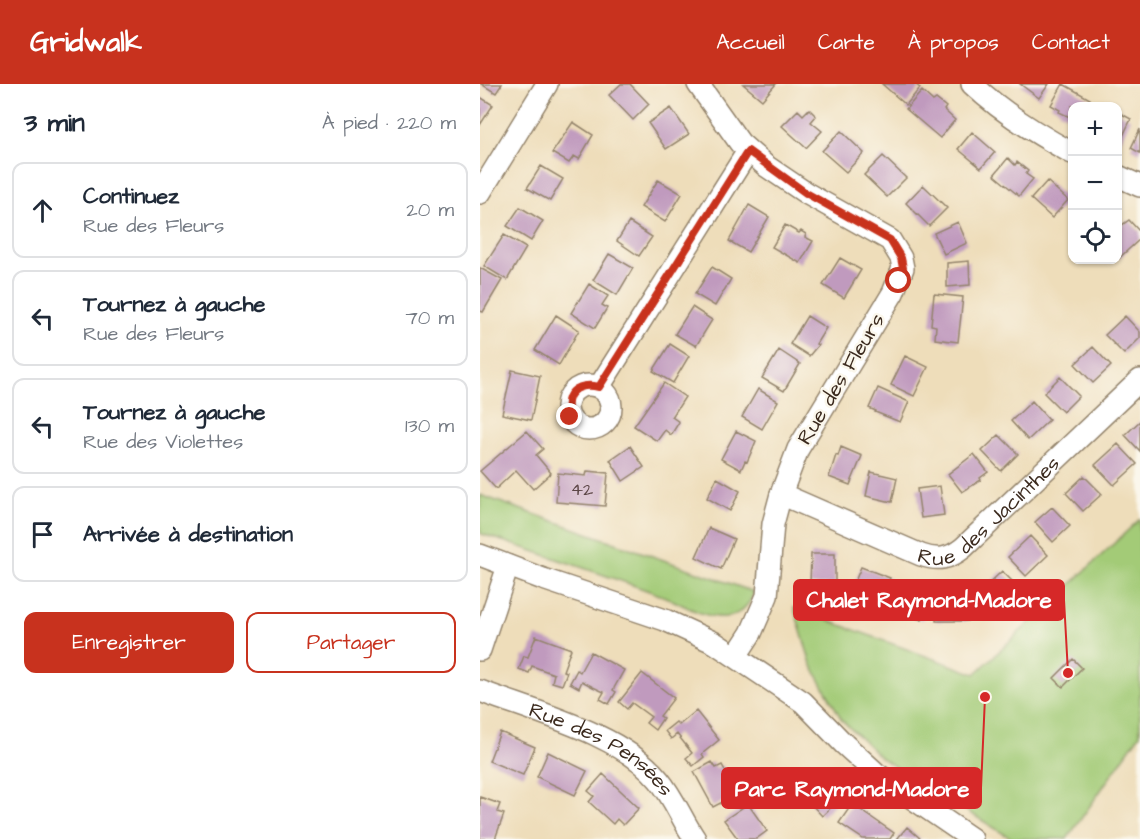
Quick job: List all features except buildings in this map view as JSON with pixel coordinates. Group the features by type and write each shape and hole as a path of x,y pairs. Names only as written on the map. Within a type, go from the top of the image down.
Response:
{"street":[{"path":"480,193 548,84"},
{"name":"Rue des Fleurs","path":"698,84 748,151 798,189 890,240 901,258 903,268 893,292 798,449 781,494 772,534 766,596 751,633 736,656"},
{"path":"972,84 1030,129 1068,151"},
{"path":"599,387 748,151"},
{"path":"1122,178 1140,186"},
{"name":"Rue des Jacinthes","path":"781,494 921,555 934,559 946,559 963,548 1140,380"},
{"path":"480,555 697,633 736,656 803,702 877,774 972,839"},
{"path":"480,650 508,566"},
{"name":"Rue des Pensées","path":"480,692 584,730 619,746 642,762 661,781 694,839"}],"green space":[{"path":"480,495 754,592 747,605 735,614 717,617 700,613 638,587 480,533"},
{"path":"1140,519 1140,734 1067,839 1012,839 881,758 842,720 811,664 794,608 975,674"}],"place":[{"name":"Chalet Raymond-Madore","path":"1068,673"},
{"name":"Parc Raymond-Madore","path":"985,697"}],"route":[{"path":"570,417 567,409 573,392 577,388 588,385 599,387 748,151 784,180 890,240 901,258 903,268 899,281"}]}
